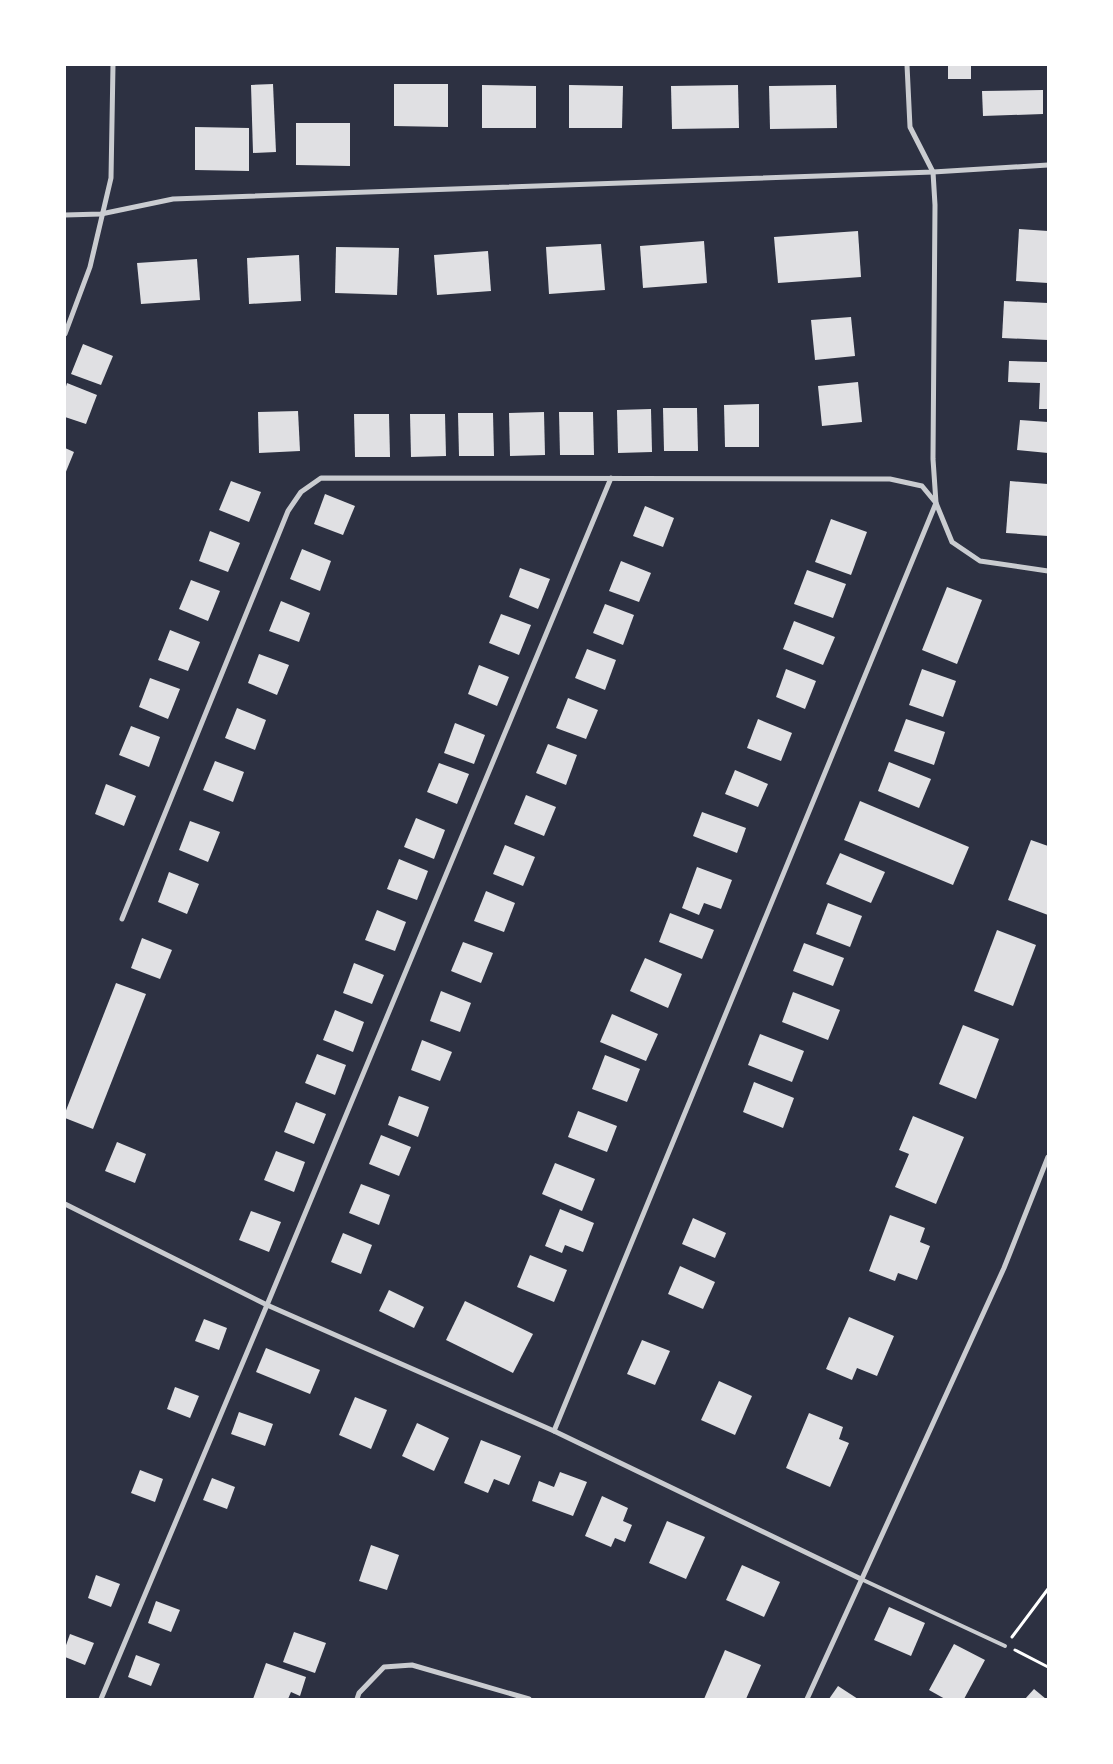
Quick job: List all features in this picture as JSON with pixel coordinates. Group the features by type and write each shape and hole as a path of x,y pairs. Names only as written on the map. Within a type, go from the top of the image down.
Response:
{"street":[{"path":"65,334 90,267 111,178 113,65"},
{"path":"554,1431 936,503 933,459 934,172 910,127 907,65"},
{"path":"65,215 101,214 173,199 934,172 1048,165"},
{"path":"122,919 288,511 301,492 322,478 890,479 922,486 936,503 952,542 980,561 1048,571"},
{"path":"101,1699 268,1305 610,478"},
{"path":"807,1699 1004,1268 1048,1157"},
{"path":"65,1204 268,1305 554,1431 861,1580"},
{"path":"358,1699 359,1693 384,1667 412,1665 529,1699"}],"lane":[{"path":"861,1580 1006,1646"}],"path":[{"path":"1048,1588 1006,1646 1048,1667"}],"building":[{"path":"948,65 971,65 971,79 948,79"},
{"path":"273,84 276,152 253,153 251,85"},
{"path":"394,84 448,84 448,127 394,126"},
{"path":"482,85 536,86 536,128 482,128"},
{"path":"569,85 623,86 622,128 569,128"},
{"path":"738,85 739,128 672,129 671,86"},
{"path":"836,85 837,128 770,129 769,86"},
{"path":"1043,90 1043,114 983,116 982,91"},
{"path":"296,123 350,123 350,166 296,165"},
{"path":"195,127 249,128 249,171 195,170"},
{"path":"1019,229 1048,231 1048,283 1016,281"},
{"path":"858,231 861,277 778,283 774,237"},
{"path":"704,241 707,283 643,288 640,246"},
{"path":"601,244 605,290 549,294 546,247"},
{"path":"336,247 399,248 397,295 335,293"},
{"path":"488,251 491,291 437,295 434,255"},
{"path":"299,255 301,301 249,304 247,258"},
{"path":"197,259 200,300 141,304 137,263"},
{"path":"1004,301 1048,303 1048,340 1002,338"},
{"path":"851,317 855,356 815,360 811,320"},
{"path":"83,344 113,356 101,385 71,374"},
{"path":"1009,361 1048,362 1048,409 1039,409 1040,383 1008,382"},
{"path":"858,382 862,422 822,426 818,386"},
{"path":"67,383 97,395 86,424 65,417 65,390"},
{"path":"759,404 759,447 725,447 724,405"},
{"path":"663,408 697,408 698,451 664,451"},
{"path":"651,409 652,452 618,453 617,410"},
{"path":"298,411 300,451 259,453 258,412"},
{"path":"544,412 545,455 510,456 509,413"},
{"path":"559,412 593,412 594,455 560,455"},
{"path":"458,413 493,413 494,456 459,456"},
{"path":"354,414 389,414 390,457 355,457"},
{"path":"410,414 445,414 446,456 411,457"},
{"path":"1020,420 1048,422 1048,453 1017,450"},
{"path":"65,448 74,452 65,474"},
{"path":"231,481 261,492 249,522 219,510"},
{"path":"1010,481 1048,484 1048,536 1006,533"},
{"path":"325,494 355,506 343,535 314,524"},
{"path":"645,506 674,518 663,547 633,536"},
{"path":"831,519 867,532 851,575 815,562"},
{"path":"210,531 240,543 228,572 199,561"},
{"path":"302,549 331,561 320,591 290,579"},
{"path":"621,561 651,573 639,602 609,591"},
{"path":"520,568 550,579 538,609 509,597"},
{"path":"807,570 846,584 833,618 794,604"},
{"path":"191,580 220,591 208,621 179,609"},
{"path":"947,587 982,600 957,664 922,650"},
{"path":"281,601 310,613 299,642 269,631"},
{"path":"605,604 634,615 623,645 593,633"},
{"path":"501,614 531,625 519,655 489,643"},
{"path":"794,621 835,637 823,665 783,649"},
{"path":"170,630 200,642 188,671 158,660"},
{"path":"587,649 616,660 605,690 575,678"},
{"path":"259,654 289,665 277,695 248,683"},
{"path":"479,665 509,677 497,706 468,694"},
{"path":"786,669 816,681 805,709 776,697"},
{"path":"922,669 956,681 943,717 909,705"},
{"path":"150,678 180,689 168,719 139,707"},
{"path":"568,698 598,710 586,739 556,728"},
{"path":"237,708 266,720 255,750 225,738"},
{"path":"758,719 792,733 781,761 747,748"},
{"path":"906,719 945,732 934,765 894,751"},
{"path":"455,723 485,735 474,764 444,753"},
{"path":"131,726 160,737 149,767 119,755"},
{"path":"548,744 577,755 566,785 536,773"},
{"path":"215,761 244,772 233,802 203,790"},
{"path":"889,762 931,779 919,808 878,791"},
{"path":"439,763 469,774 457,804 427,792"},
{"path":"735,770 768,784 758,807 725,794"},
{"path":"106,784 136,796 124,826 95,814"},
{"path":"526,795 556,807 544,836 514,824"},
{"path":"860,801 969,847 953,885 844,840"},
{"path":"702,812 746,828 737,853 693,836"},
{"path":"416,818 445,830 434,859 404,847"},
{"path":"190,821 220,832 208,862 179,850"},
{"path":"1031,840 1048,846 1048,915 1008,900"},
{"path":"505,845 535,857 523,886 493,874"},
{"path":"840,853 885,872 871,903 826,884"},
{"path":"399,859 428,871 417,900 387,889"},
{"path":"697,867 732,880 721,909 704,903 699,915 682,908"},
{"path":"169,872 199,884 187,914 158,902"},
{"path":"486,891 515,903 504,932 474,921"},
{"path":"828,903 862,916 850,947 816,934"},
{"path":"377,910 406,922 395,951 365,940"},
{"path":"670,913 714,930 702,959 659,942"},
{"path":"997,930 1036,945 1013,1006 974,991"},
{"path":"142,938 172,950 160,979 131,968"},
{"path":"463,942 493,953 481,983 451,971"},
{"path":"804,943 844,958 833,986 793,971"},
{"path":"645,958 682,974 668,1008 630,991"},
{"path":"354,963 384,975 372,1004 343,993"},
{"path":"116,983 146,994 93,1129 65,1118 65,1113"},
{"path":"441,991 471,1003 460,1032 430,1021"},
{"path":"793,992 840,1010 828,1040 782,1022"},
{"path":"335,1010 364,1022 353,1052 323,1040"},
{"path":"612,1014 658,1034 646,1061 600,1042"},
{"path":"963,1025 999,1039 976,1099 939,1084"},
{"path":"760,1034 804,1051 792,1082 748,1065"},
{"path":"422,1040 452,1052 440,1081 411,1070"},
{"path":"317,1054 346,1065 335,1095 305,1083"},
{"path":"605,1055 640,1069 627,1102 592,1089"},
{"path":"754,1082 794,1098 783,1128 743,1112"},
{"path":"399,1096 429,1107 418,1137 388,1125"},
{"path":"296,1102 326,1114 314,1144 284,1132"},
{"path":"578,1111 617,1126 607,1152 568,1137"},
{"path":"913,1116 964,1137 936,1204 895,1187 909,1154 899,1150"},
{"path":"381,1135 411,1147 399,1176 369,1164"},
{"path":"117,1142 146,1154 135,1183 105,1171"},
{"path":"276,1151 305,1162 294,1192 264,1180"},
{"path":"555,1163 595,1179 582,1211 542,1194"},
{"path":"361,1184 390,1195 379,1225 349,1213"},
{"path":"560,1209 594,1223 583,1252 565,1245 562,1253 545,1246"},
{"path":"251,1211 281,1222 269,1252 239,1240"},
{"path":"890,1215 925,1228 920,1242 930,1246 917,1280 898,1273 895,1281 869,1271"},
{"path":"693,1218 726,1233 715,1258 682,1244"},
{"path":"343,1233 372,1245 361,1274 331,1262"},
{"path":"530,1255 567,1270 554,1302 517,1287"},
{"path":"680,1266 715,1282 703,1309 668,1294"},
{"path":"389,1290 424,1307 414,1328 379,1311"},
{"path":"465,1301 533,1334 513,1373 446,1340"},
{"path":"849,1317 894,1336 877,1376 857,1368 852,1380 826,1369"},
{"path":"204,1319 227,1328 219,1350 195,1341"},
{"path":"642,1340 670,1351 655,1385 627,1374"},
{"path":"266,1348 320,1370 310,1394 256,1372"},
{"path":"719,1381 752,1396 735,1435 701,1420"},
{"path":"175,1387 199,1396 190,1418 167,1409"},
{"path":"355,1397 387,1410 371,1449 339,1435"},
{"path":"239,1412 273,1424 265,1446 231,1434"},
{"path":"809,1413 843,1427 839,1439 849,1443 830,1487 786,1468"},
{"path":"417,1423 449,1438 434,1471 402,1456"},
{"path":"481,1440 521,1456 509,1485 494,1479 488,1493 464,1483"},
{"path":"140,1470 163,1479 155,1502 131,1493"},
{"path":"560,1472 587,1482 573,1516 532,1501 539,1481 554,1487"},
{"path":"212,1478 235,1487 227,1509 203,1500"},
{"path":"602,1496 628,1508 623,1521 632,1525 625,1542 615,1538 611,1547 585,1536"},
{"path":"667,1521 705,1537 686,1579 649,1563"},
{"path":"371,1545 399,1555 387,1590 359,1581"},
{"path":"742,1565 780,1582 764,1617 726,1600"},
{"path":"96,1575 120,1584 111,1607 88,1598"},
{"path":"156,1601 180,1610 171,1632 148,1623"},
{"path":"889,1607 925,1623 911,1656 874,1640"},
{"path":"294,1632 326,1643 315,1673 283,1662"},
{"path":"70,1634 94,1643 85,1665 65,1657 65,1648"},
{"path":"954,1644 985,1660 964,1699 945,1699 929,1690"},
{"path":"725,1650 761,1665 746,1699 704,1699"},
{"path":"136,1655 160,1664 151,1686 128,1677"},
{"path":"266,1663 306,1677 300,1696 291,1692 288,1699 253,1699"},
{"path":"838,1686 858,1699 829,1699"},
{"path":"1034,1689 1046,1699 1025,1699"}]}
